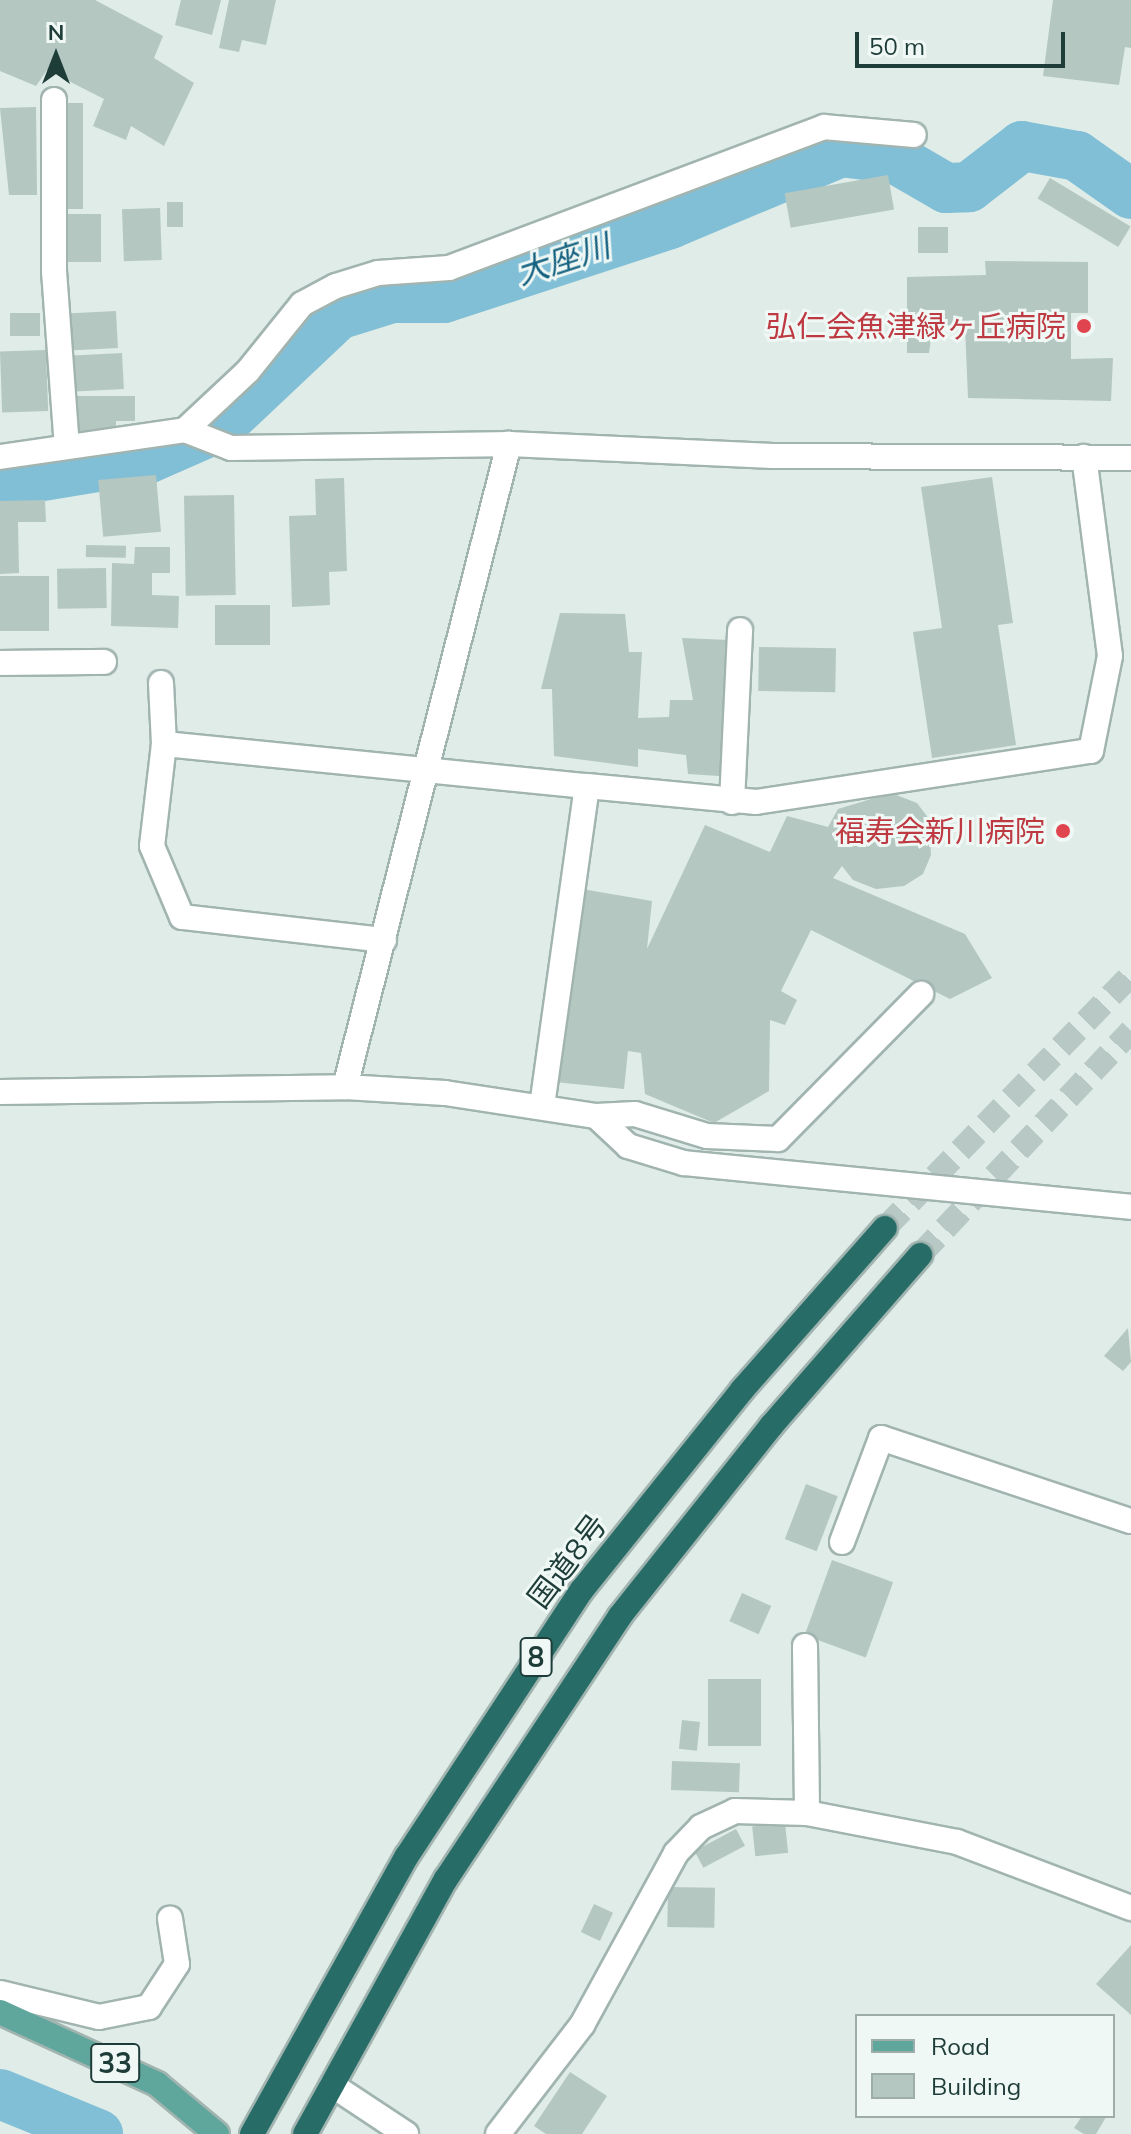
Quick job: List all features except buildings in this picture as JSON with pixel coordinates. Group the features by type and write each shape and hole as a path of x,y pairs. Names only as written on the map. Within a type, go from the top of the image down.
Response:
{"highway":[{"name":"国道8号","path":"253,2133 407,1856 582,1590 742,1390 885,1228"},
{"name":"8","path":"305,2134 446,1879 620,1616 771,1426 920,1255"}],"main road":[{"name":"33","path":"0,2012 157,2084 217,2134"}],"street":[{"path":"54,100 54,271 67,447"},
{"path":"185,430 248,371 302,304 336,286 378,273 449,268 824,127 914,135"},
{"path":"0,457 185,430 231,448 509,444 773,456 1131,458"},
{"path":"345,1087 431,766 509,444"},
{"path":"164,744 431,766 587,786 702,792 732,802 1091,751 1110,656 1084,457"},
{"path":"732,802 740,630"},
{"path":"0,663 104,662"},
{"path":"161,683 164,744 152,846 182,917 384,940"},
{"path":"542,1106 587,786"},
{"path":"0,1092 345,1087 542,1106 596,1116 635,1114 707,1136 778,1139 921,994"},
{"path":"596,1116 628,1146 684,1163 1131,1207"},
{"path":"842,1542 881,1438 1131,1521"},
{"path":"805,1646 807,1813"},
{"path":"498,2134 582,2025 676,1853 701,1827 735,1811 807,1813 957,1842 1131,1908"},
{"path":"0,1993 99,2017 149,2007 177,1964 170,1919"},
{"path":"332,2085 406,2134"}],"waterway":[{"name":"大座川","path":"0,483 147,459 218,428 338,315 392,298 444,298 670,224 841,152 896,159 946,188 969,187 1022,146 1077,156 1131,194"},
{"path":"0,2094 98,2134"}],"tunnel":[{"path":"885,1228 1131,975"},
{"path":"920,1255 1131,1031"}],"place":[{"name":"弘仁会魚津緑ヶ丘病院","path":"1084,326"},
{"name":"福寿会新川病院","path":"1063,831"}]}
